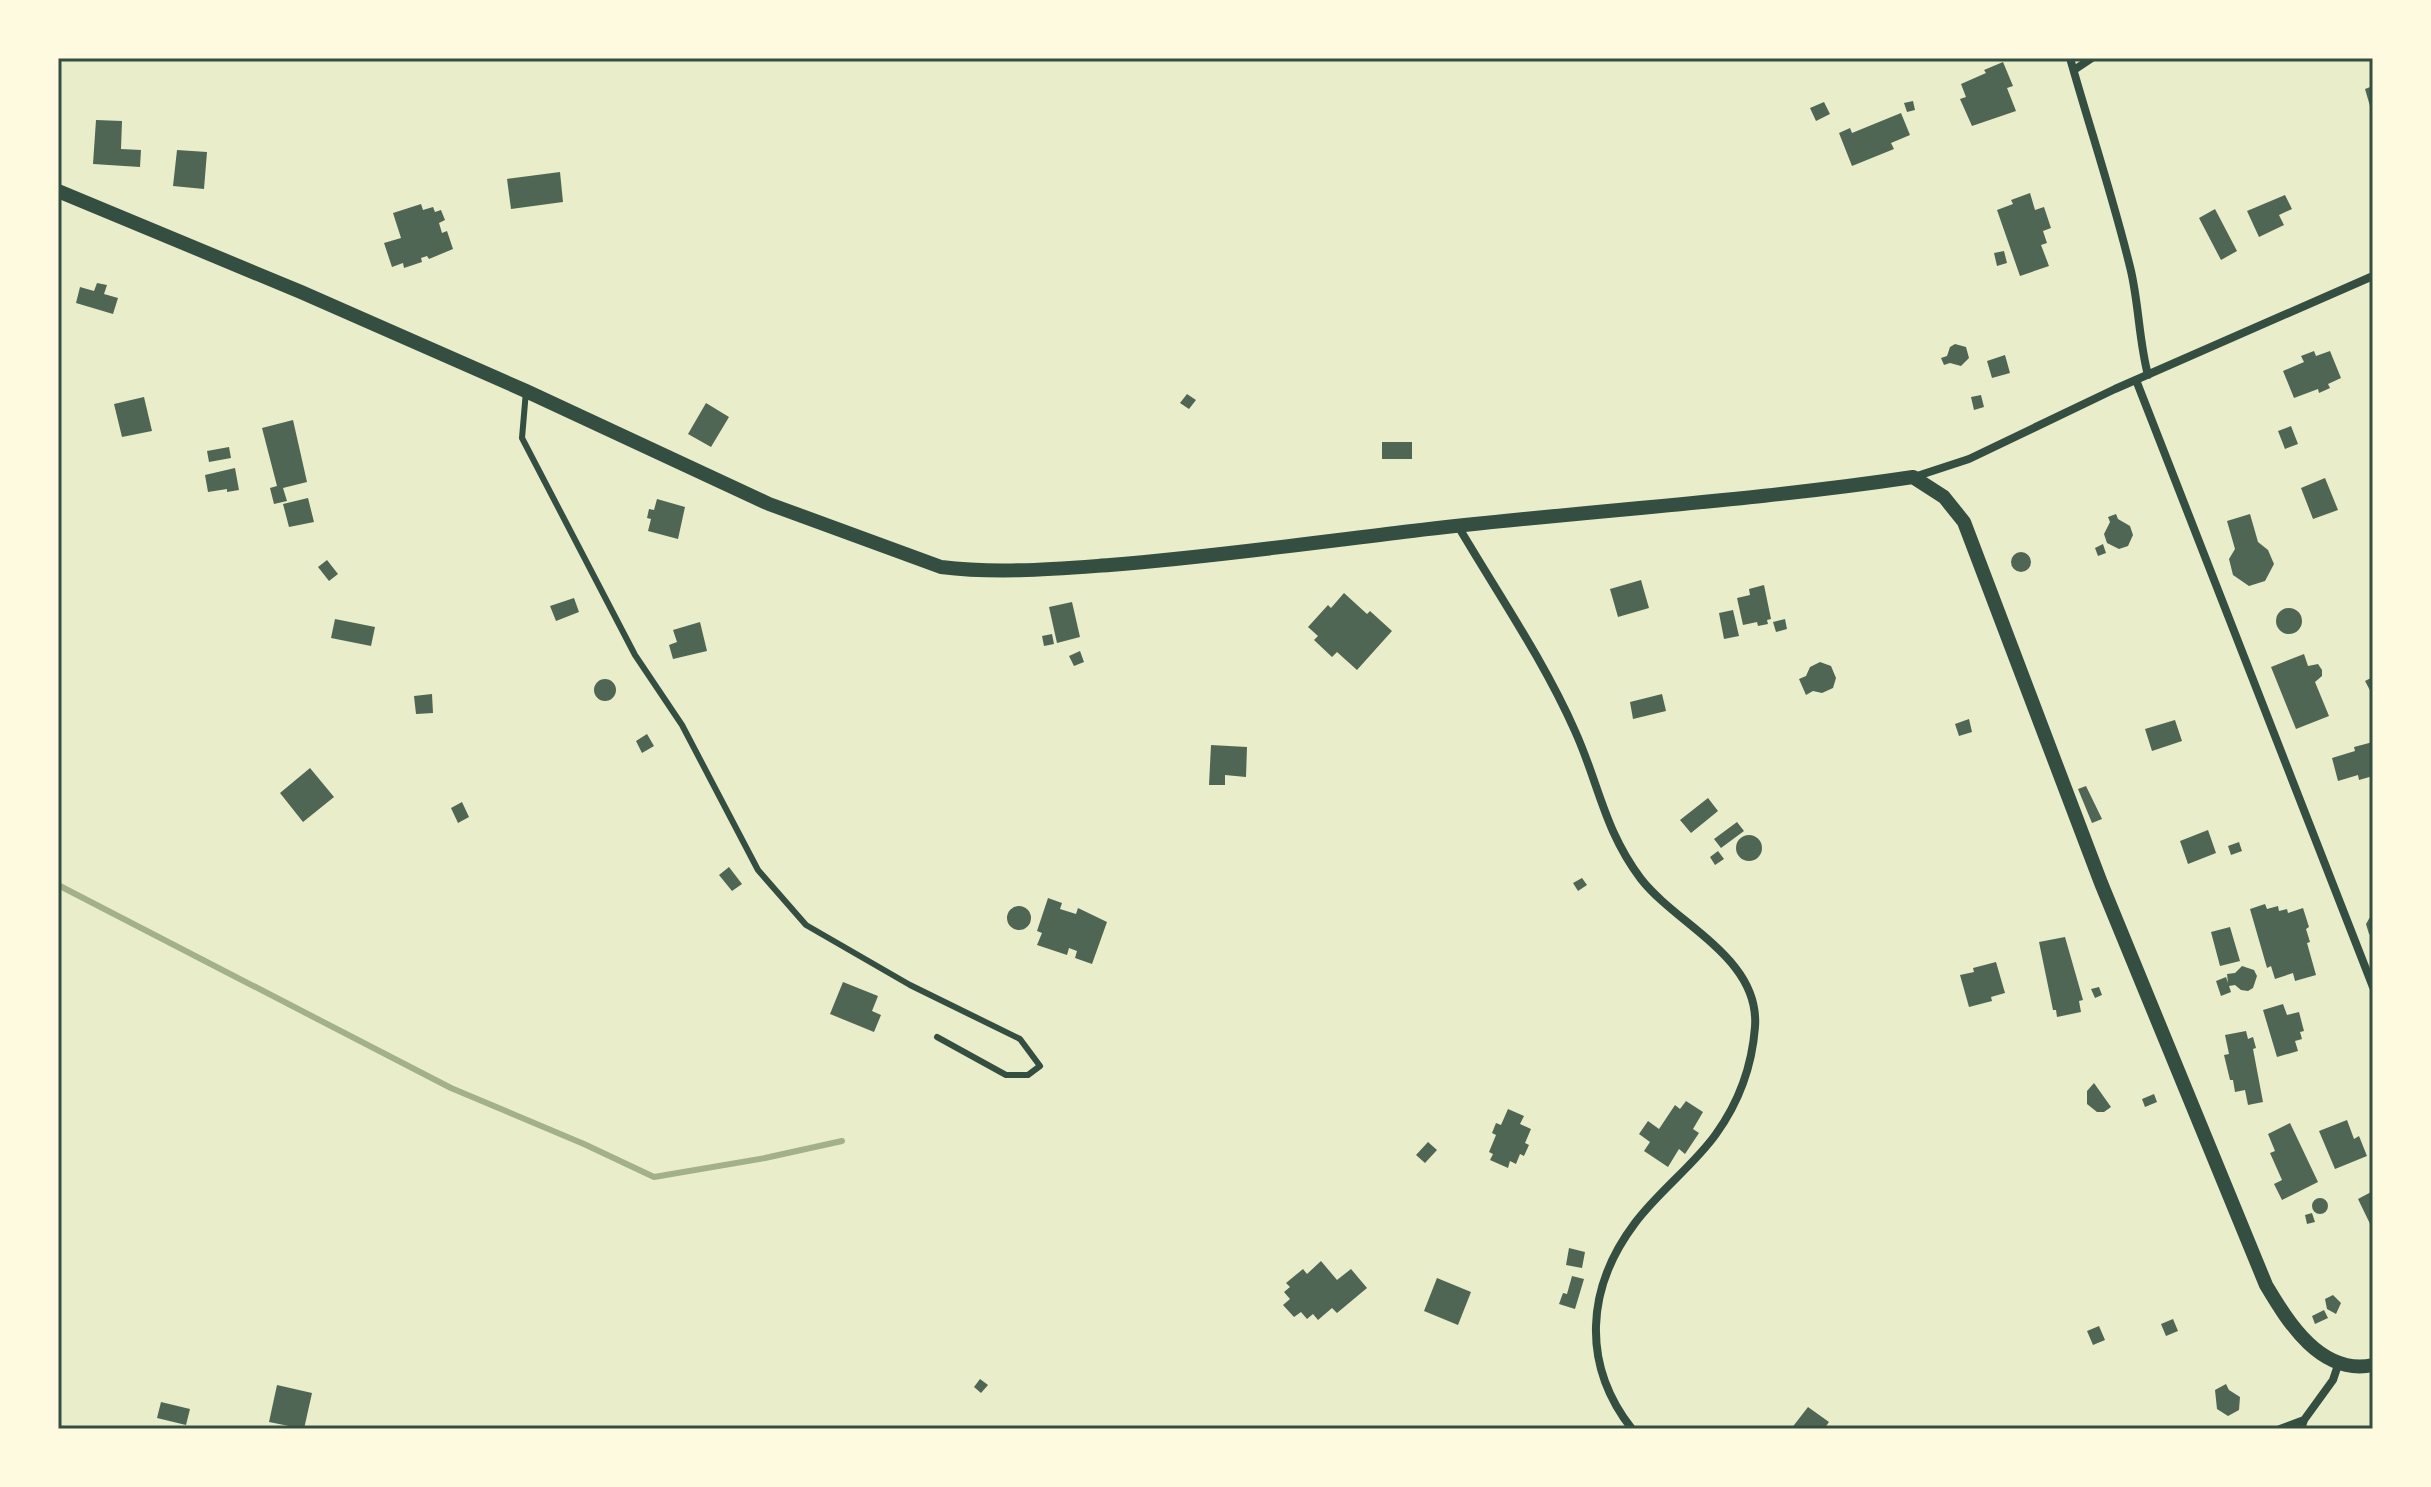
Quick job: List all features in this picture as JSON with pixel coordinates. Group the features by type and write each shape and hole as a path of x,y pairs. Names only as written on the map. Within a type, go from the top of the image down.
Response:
{"street":[{"path":"2070,58 2131,272 2140,317 2141,349 2148,375"},
{"path":"2074,70 2092,58"},
{"path":"58,191 301,292 526,391 769,504 913,559 970,571 1146,562 1458,525 1841,488 1913,477 1969,459 2136,380 2373,276"},
{"path":"2136,380 2370,970 2373,987"},
{"path":"1913,477 1944,497 1955,508 1968,531 2101,883 2266,1285 2292,1328 2311,1346 2339,1362 2373,1365"},
{"path":"1458,525 1556,692 1576,732 1609,828 1624,856 1680,919 1722,953 1743,976 1752,1000 1755,1022 1753,1051 1739,1095 1715,1135 1635,1223 1613,1256 1599,1301 1595,1322 1598,1360 1606,1391 1632,1429"},
{"path":"2280,1429 2302,1424 2333,1380 2339,1362"}],"lane":[{"path":"526,391 522,438 635,655 682,725 758,870 806,925 910,985 1020,1039 1040,1066 1028,1075 1006,1075 937,1037"}],"building":[{"path":"2003,62 2013,86 2007,88 2016,111 1972,126 1960,99 1966,97 1961,84"},
{"path":"2373,86 2373,113 2372,113 2365,89"},
{"path":"1913,101 1915,110 1907,112 1904,103"},
{"path":"1824,102 1830,114 1816,121 1810,108"},
{"path":"1901,113 1910,135 1891,143 1894,149 1852,166 1839,133 1850,128 1852,133"},
{"path":"96,120 122,121 121,149 141,150 140,167 93,164"},
{"path":"177,150 207,152 204,189 173,186"},
{"path":"560,172 563,202 511,209 507,179"},
{"path":"2030,193 2035,210 2044,207 2051,228 2043,231 2047,243 2041,245 2049,266 2020,276 1997,210 2013,204 2011,200"},
{"path":"2285,195 2292,209 2279,215 2284,225 2259,237 2247,211"},
{"path":"421,204 423,210 433,207 435,212 441,210 445,220 439,223 442,233 447,231 453,249 429,259 427,256 421,258 422,262 404,268 403,263 392,267 384,243 401,238 393,213"},
{"path":"2215,209 2237,251 2221,260 2199,218"},
{"path":"2004,251 2007,263 1997,266 1994,253"},
{"path":"97,283 107,285 104,294 118,298 113,314 76,303 80,287 94,291"},
{"path":"1955,344 1966,347 1969,358 1961,366 1944,365 1941,358 1947,356 1950,347"},
{"path":"2314,351 2316,356 2330,351 2341,378 2319,393 2318,389 2294,398 2283,371 2304,362 2301,356"},
{"path":"2005,355 2010,373 1992,378 1987,361"},
{"path":"1187,394 1196,400 1189,409 1180,403"},
{"path":"1981,395 1984,407 1974,410 1971,397"},
{"path":"144,397 152,431 122,437 114,404"},
{"path":"706,403 729,417 711,447 688,434"},
{"path":"293,420 307,482 283,488 287,501 274,504 270,488 277,486 262,428"},
{"path":"2291,426 2298,444 2285,449 2278,431"},
{"path":"1382,442 1412,442 1412,459 1382,459"},
{"path":"229,447 231,458 209,462 207,451"},
{"path":"235,468 239,490 208,492 205,475"},
{"path":"2325,478 2338,510 2313,519 2301,488"},
{"path":"308,498 314,522 289,527 283,504"},
{"path":"657,499 685,507 678,539 648,531 651,519 647,518 649,509 654,510"},
{"path":"2116,514 2118,519 2130,526 2133,535 2128,546 2119,549 2107,543 2104,534 2110,522 2108,517"},
{"path":"2250,514 2258,542 2268,550 2274,564 2265,581 2249,586 2233,575 2229,559 2235,549 2227,521"},
{"path":"2103,544 2106,553 2098,556 2095,548"},
{"path":"2021,552 2028,555 2031,562 2028,569 2021,572 2014,569 2011,562 2014,555"},
{"path":"327,560 338,574 329,581 318,567"},
{"path":"1641,580 1649,608 1618,617 1610,589"},
{"path":"1764,585 1771,619 1767,620 1768,624 1758,626 1757,622 1743,625 1737,598 1750,595 1749,589"},
{"path":"1344,593 1392,631 1357,670 1337,652 1332,657 1314,640 1318,636 1308,627"},
{"path":"574,598 579,612 556,621 550,606"},
{"path":"1072,602 1080,637 1057,643 1049,607"},
{"path":"2289,608 2298,612 2302,621 2298,630 2289,634 2280,630 2276,621 2280,612"},
{"path":"1733,610 1739,636 1724,639 1719,613"},
{"path":"335,619 375,627 371,646 331,638"},
{"path":"1785,619 1787,629 1776,632 1773,622"},
{"path":"700,622 707,651 673,659 669,645 677,642 673,630"},
{"path":"1052,634 1054,644 1044,646 1042,636"},
{"path":"1080,651 1084,662 1074,666 1069,656"},
{"path":"2304,654 2308,666 2318,664 2322,670 2322,676 2315,682 2329,716 2296,729 2271,667"},
{"path":"1820,662 1831,666 1836,678 1833,688 1806,695 1799,679 1806,676 1810,667"},
{"path":"2373,677 2373,696 2365,681"},
{"path":"605,679 613,682 616,690 613,698 605,701 597,698 594,690 597,682"},
{"path":"432,694 433,713 416,714 414,696"},
{"path":"1662,694 1666,711 1633,719 1630,702"},
{"path":"1969,719 1972,732 1959,736 1955,724"},
{"path":"2175,720 2182,741 2152,751 2145,729"},
{"path":"647,734 654,746 642,753 636,741"},
{"path":"2373,742 2373,776 2359,780 2358,775 2338,781 2332,758"},
{"path":"1211,745 1247,747 1246,777 1225,775 1225,785 1209,785"},
{"path":"310,768 334,797 303,822 280,793"},
{"path":"2086,786 2102,819 2092,823 2078,789"},
{"path":"1708,798 1718,811 1691,833 1680,820"},
{"path":"462,802 469,817 458,823 451,808"},
{"path":"1737,822 1744,831 1721,848 1714,839"},
{"path":"2208,830 2216,853 2188,864 2180,841"},
{"path":"1749,835 1758,839 1762,848 1758,857 1749,861 1740,857 1736,848 1740,839"},
{"path":"2239,842 2242,851 2231,855 2228,846"},
{"path":"1718,851 1724,859 1715,865 1710,857"},
{"path":"729,867 742,884 732,891 719,875"},
{"path":"1582,878 1587,885 1578,891 1573,883"},
{"path":"1048,898 1062,903 1060,909 1076,914 1078,908 1107,922 1092,964 1075,958 1077,951 1069,948 1067,955 1037,945 1042,933 1037,931"},
{"path":"2265,904 2267,909 2278,906 2279,911 2287,909 2288,913 2303,908 2309,927 2306,929 2310,942 2307,943 2316,975 2295,981 2293,973 2275,979 2271,966 2267,968 2250,909"},
{"path":"1019,906 1027,910 1031,918 1027,926 1019,930 1011,926 1007,918 1011,910"},
{"path":"2373,912 2373,937 2366,924"},
{"path":"2230,927 2240,961 2220,966 2211,932"},
{"path":"2065,937 2083,1000 2079,1001 2081,1012 2057,1017 2039,942"},
{"path":"1996,962 2005,993 1991,997 1992,1001 1969,1007 1960,975"},
{"path":"2242,966 2254,970 2257,976 2253,988 2248,991 2235,985 2229,986 2231,992 2221,996 2216,981 2226,977 2228,983 2227,974 2235,973"},
{"path":"843,982 878,996 872,1011 881,1015 874,1032 830,1014"},
{"path":"2099,987 2102,995 2095,998 2091,989"},
{"path":"2283,1004 2287,1015 2299,1012 2304,1031 2300,1032 2302,1039 2295,1041 2298,1051 2277,1057 2263,1010"},
{"path":"2246,1031 2248,1039 2253,1037 2256,1048 2253,1049 2263,1102 2248,1105 2245,1090 2235,1092 2224,1055 2229,1054 2225,1035"},
{"path":"2094,1083 2111,1107 2104,1112 2097,1112 2087,1104 2087,1091"},
{"path":"2154,1094 2157,1102 2145,1107 2142,1099"},
{"path":"1686,1101 1703,1112 1693,1129 1699,1133 1685,1154 1679,1149 1668,1167 1644,1151 1650,1142 1639,1134 1648,1121 1659,1129 1675,1105 1680,1109"},
{"path":"1508,1109 1524,1116 1520,1124 1531,1129 1524,1156 1520,1154 1516,1164 1510,1161 1508,1168 1490,1160 1493,1154 1489,1152 1496,1135 1492,1133 1496,1123 1501,1125"},
{"path":"2347,1120 2354,1139 2359,1136 2367,1156 2335,1169 2319,1131"},
{"path":"2290,1123 2318,1182 2282,1200 2274,1184 2282,1180 2270,1153 2275,1151 2268,1134"},
{"path":"1428,1142 1437,1150 1425,1163 1416,1155"},
{"path":"2373,1191 2373,1230 2358,1199"},
{"path":"2317,1198 2323,1198 2328,1206 2326,1212 2317,1214 2312,1209 2312,1203"},
{"path":"2312,1213 2315,1222 2307,1224 2305,1215"},
{"path":"1569,1248 1585,1252 1582,1268 1566,1265"},
{"path":"1321,1261 1337,1280 1351,1269 1367,1288 1337,1313 1332,1308 1318,1320 1313,1314 1307,1319 1301,1312 1294,1317 1283,1305 1290,1299 1284,1292 1290,1287 1286,1283 1303,1269 1307,1274"},
{"path":"1572,1276 1584,1279 1575,1309 1559,1304 1563,1293 1567,1294"},
{"path":"1437,1278 1471,1292 1458,1325 1424,1311"},
{"path":"2333,1295 2341,1303 2336,1314 2327,1309 2325,1299"},
{"path":"2324,1310 2328,1318 2315,1324 2312,1316"},
{"path":"2173,1319 2178,1331 2166,1336 2161,1324"},
{"path":"2099,1326 2105,1340 2093,1345 2087,1331"},
{"path":"980,1379 988,1385 981,1393 974,1387"},
{"path":"2226,1384 2240,1397 2239,1410 2228,1416 2217,1409 2215,1390"},
{"path":"277,1385 312,1393 304,1429 269,1422"},
{"path":"161,1402 190,1409 186,1425 157,1418"},
{"path":"1808,1407 1829,1422 1824,1429 1791,1429"}],"waterway":[{"path":"58,885 451,1088 654,1177 842,1141"},
{"path":"58,1122 58,1131"}]}
